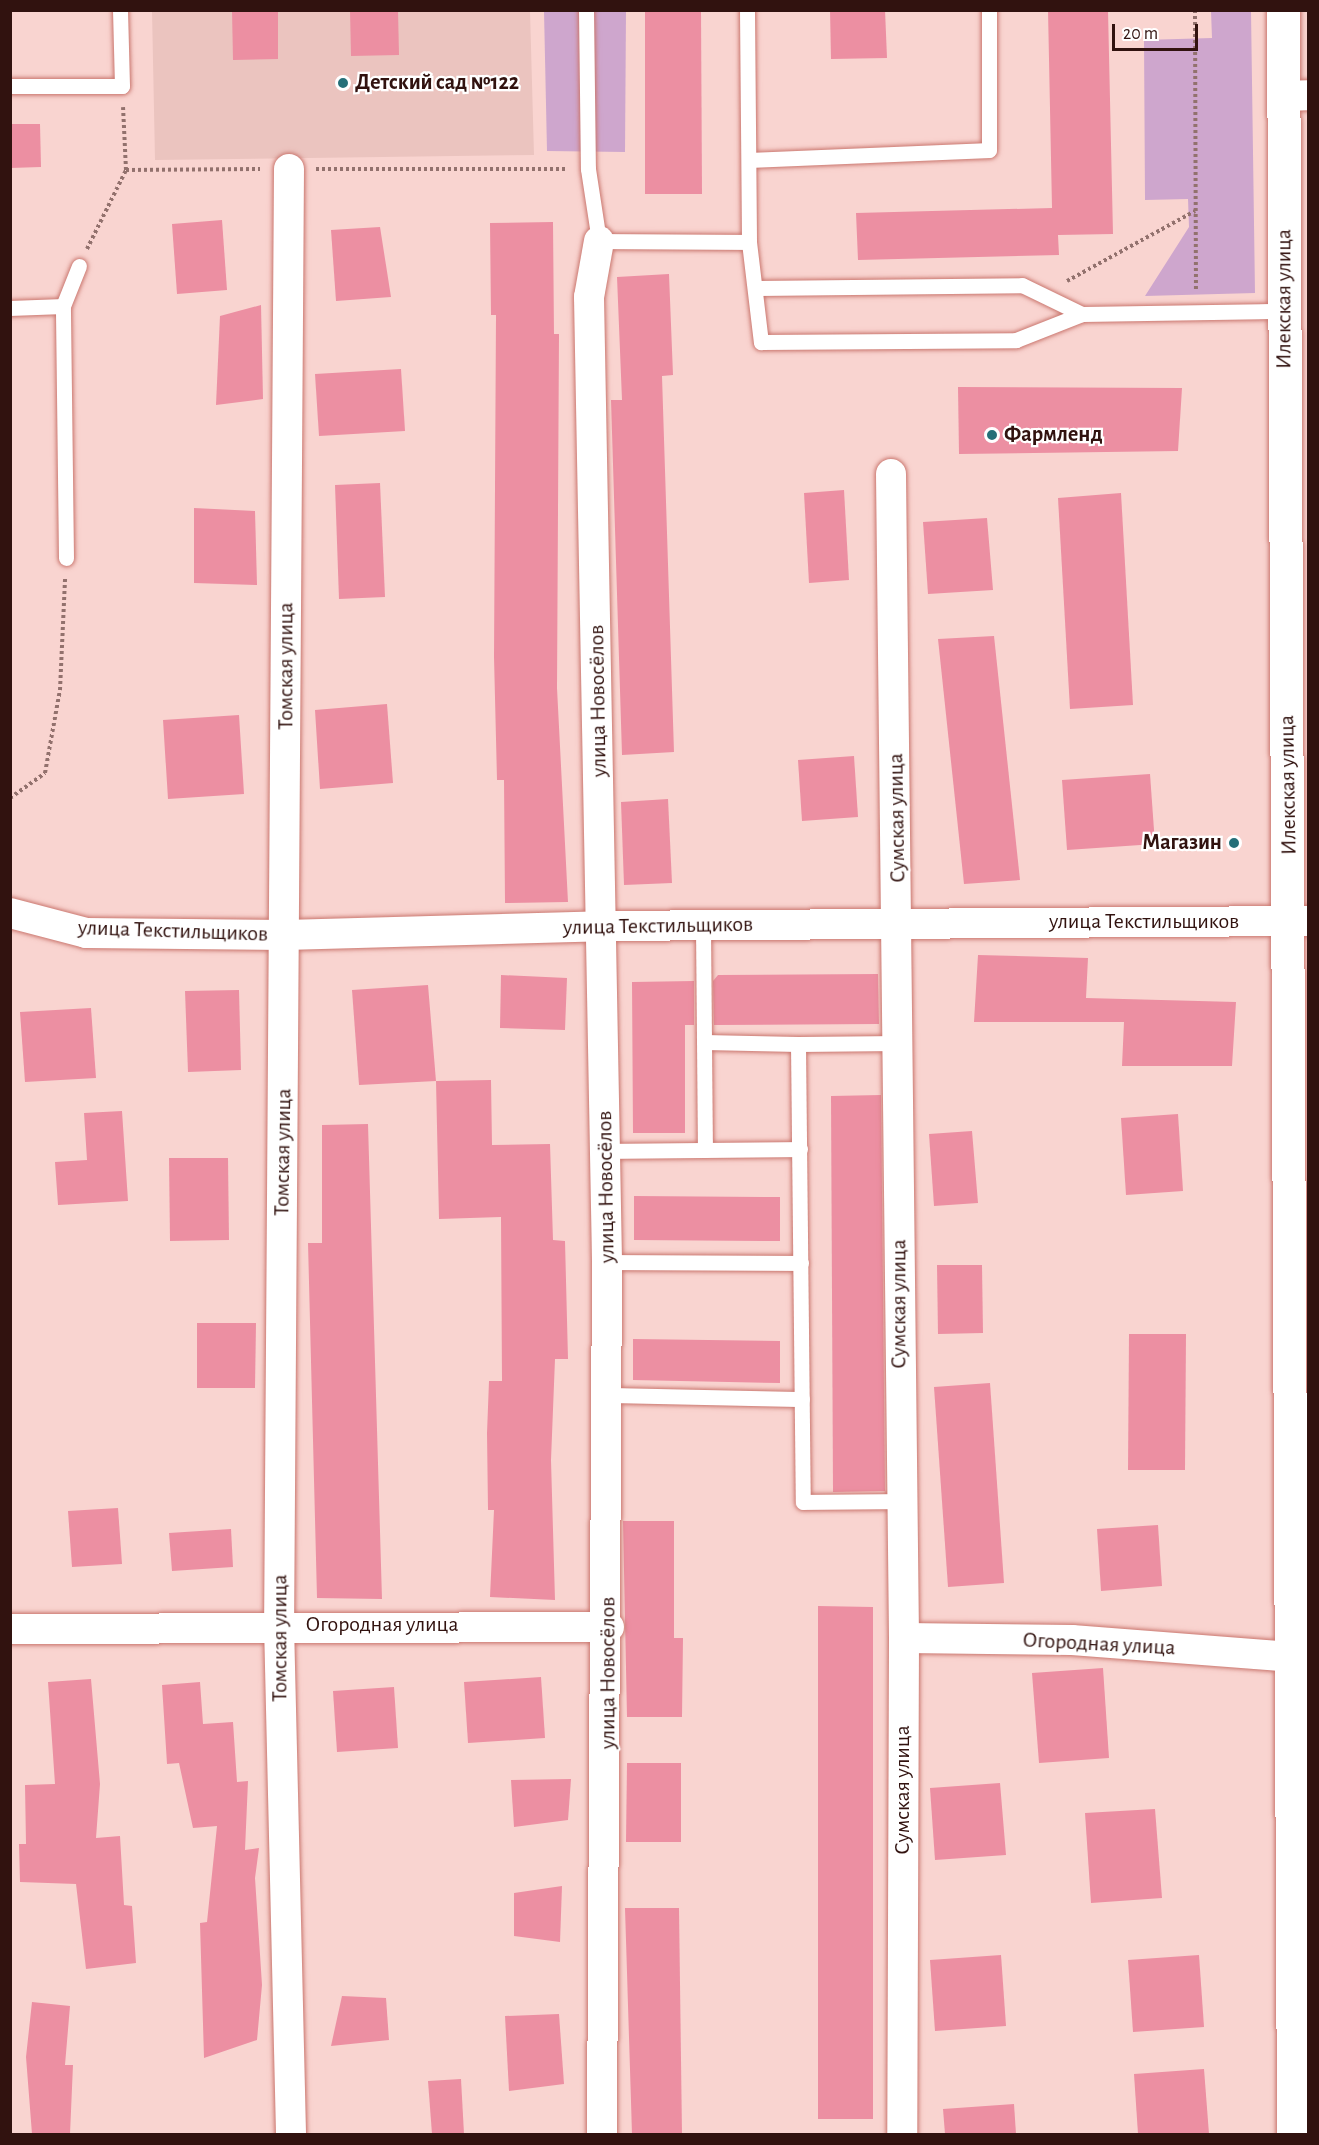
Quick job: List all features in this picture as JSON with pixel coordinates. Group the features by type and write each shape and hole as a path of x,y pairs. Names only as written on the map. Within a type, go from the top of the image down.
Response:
{"street":[{"name":"Илекская улица","path":"1283,10 1296,95 1283,311 1300,921 1293,2134"},
{"name":"Томская улица","path":"289,169 279,1624 291,2134"},
{"name":"улица Новосёлов","path":"599,241 589,297 607,1262 609,1627 602,2134"},
{"name":"Сумская улица","path":"891,474 899,922 904,1638 902,2134"},
{"name":"улица Текстильщиков","path":"10,913 86,933 285,935 602,926 899,922 1300,921"},
{"name":"Огородная улица","path":"10,1629 279,1624 609,1627"},
{"name":"Огородная улица","path":"904,1638 1072,1640 1294,1658"}],"lane":[{"path":"10,86 122,86 120,10"},
{"path":"586,10 588,169 599,241 749,242"},
{"path":"747,10 749,242 757,288 761,342 1016,340 1082,314 1283,311"},
{"path":"750,160 989,150 988,10"},
{"path":"66,558 63,306 79,266"},
{"path":"757,288 1022,285 1082,314"},
{"path":"10,308 63,306"},
{"path":"703,926 705,1150"},
{"path":"704,1042 900,1043"},
{"path":"798,1044 803,1502 902,1501"},
{"path":"606,1151 800,1149"},
{"path":"607,1262 801,1263"},
{"path":"606,1395 802,1399"}],"path":[{"path":"1195,10 1196,312"},
{"path":"79,266 126,170 122,86"},
{"path":"126,170 588,169"},
{"path":"1040,293 1195,211"},
{"path":"10,798 45,773 60,690 66,558"}],"shaded area":[{"name":"Детский сад №122","path":"152,11 530,11 534,155 155,160"},
{"path":"544,11 626,11 625,152 547,151"},
{"path":"1211,11 1251,11 1255,293 1145,296 1189,227 1188,199 1145,200 1144,40 1212,38"}],"building":[{"path":"232,10 278,10 278,59 233,60"},
{"path":"350,10 398,10 399,55 351,56"},
{"path":"645,10 701,10 702,194 645,194"},
{"path":"830,10 885,10 887,58 831,59"},
{"path":"1048,10 1108,10 1113,234 1058,235 1059,255 858,260 856,213 1052,208"},
{"path":"10,124 40,124 41,167 10,168"},
{"path":"222,220 227,290 177,294 172,224"},
{"path":"553,222 554,334 559,334 557,688 568,902 505,903 504,780 497,780 494,657 496,315 491,315 490,223"},
{"path":"380,227 391,297 336,301 331,230"},
{"path":"669,274 673,375 662,376 674,752 622,755 611,400 622,400 617,277"},
{"path":"261,305 263,399 216,405 220,316"},
{"path":"401,369 405,431 319,436 315,374"},
{"path":"958,387 1182,388 1178,451 959,454"},
{"path":"380,483 385,597 339,599 335,485"},
{"path":"844,490 849,580 809,583 804,493"},
{"path":"1121,493 1133,705 1070,709 1058,498"},
{"path":"194,508 255,511 257,585 194,583"},
{"path":"987,518 993,590 928,594 923,522"},
{"path":"994,636 1020,880 964,884 938,639"},
{"path":"387,704 393,783 320,789 315,710"},
{"path":"239,715 244,794 168,799 163,720"},
{"path":"854,756 858,817 802,821 798,760"},
{"path":"1150,774 1155,844 1067,850 1062,780"},
{"path":"668,799 672,883 624,885 621,802"},
{"path":"978,955 1088,958 1086,998 1236,1002 1232,1066 1122,1066 1124,1022 974,1022"},
{"path":"878,974 879,1024 714,1025 713,981 718,975"},
{"path":"501,975 567,978 565,1030 500,1028"},
{"path":"694,981 694,1025 685,1025 685,1133 633,1133 632,982"},
{"path":"428,985 436,1081 359,1085 352,990"},
{"path":"239,990 241,1070 188,1072 185,991"},
{"path":"91,1008 96,1078 25,1082 20,1012"},
{"path":"491,1080 492,1145 550,1144 553,1240 565,1241 568,1359 555,1359 551,1460 555,1600 490,1597 494,1510 488,1510 487,1433 489,1381 502,1381 501,1217 439,1219 436,1081"},
{"path":"881,1095 885,1491 833,1492 831,1096"},
{"path":"122,1111 128,1201 58,1205 55,1162 87,1160 84,1113"},
{"path":"1178,1114 1183,1191 1126,1195 1121,1118"},
{"path":"368,1124 382,1599 317,1598 308,1243 322,1243 322,1125"},
{"path":"972,1131 978,1203 934,1206 929,1134"},
{"path":"169,1158 228,1158 229,1240 170,1241"},
{"path":"634,1196 780,1197 780,1241 634,1240"},
{"path":"937,1265 982,1265 983,1333 938,1334"},
{"path":"197,1323 256,1323 255,1388 197,1388"},
{"path":"1129,1334 1186,1334 1185,1470 1128,1470"},
{"path":"633,1339 780,1341 780,1383 633,1380"},
{"path":"990,1383 1004,1583 948,1587 934,1387"},
{"path":"118,1508 122,1564 72,1567 68,1511"},
{"path":"623,1521 674,1521 674,1638 683,1638 682,1717 627,1717"},
{"path":"1158,1525 1162,1586 1101,1591 1097,1529"},
{"path":"231,1529 233,1567 172,1571 169,1533"},
{"path":"818,1606 873,1607 873,2119 818,2119"},
{"path":"1103,1668 1109,1758 1039,1763 1032,1673"},
{"path":"541,1677 545,1738 468,1743 464,1682"},
{"path":"91,1679 100,1784 96,1838 120,1836 124,1905 132,1906 136,1963 86,1969 76,1884 20,1882 19,1844 26,1844 25,1785 55,1784 48,1682"},
{"path":"200,1682 203,1724 233,1722 237,1782 248,1781 245,1850 259,1848 255,1878 262,1985 257,2040 204,2058 200,1923 207,1922 217,1826 193,1828 179,1763 167,1764 162,1685"},
{"path":"394,1687 398,1748 337,1752 333,1691"},
{"path":"627,1763 681,1763 681,1842 626,1842"},
{"path":"571,1779 568,1820 514,1827 511,1780"},
{"path":"1000,1783 1006,1855 935,1860 930,1788"},
{"path":"1155,1809 1162,1898 1091,1903 1085,1813"},
{"path":"562,1886 560,1942 514,1936 514,1893"},
{"path":"625,1908 679,1908 682,2134 632,2134"},
{"path":"1001,1955 1006,2026 935,2031 930,1960"},
{"path":"1199,1955 1204,2027 1133,2032 1128,1960"},
{"path":"342,1996 386,1998 389,2040 331,2046"},
{"path":"32,2002 70,2006 65,2065 73,2065 70,2134 32,2134 26,2057"},
{"path":"559,2014 564,2084 509,2091 505,2016"},
{"path":"1204,2069 1209,2134 1138,2134 1134,2074"},
{"path":"461,2079 464,2134 432,2134 428,2081"},
{"path":"1014,2104 1016,2134 945,2134 943,2109"}],"place":[{"name":"Детский сад №122","path":"343,83"},
{"name":"Фармленд","path":"992,435"},
{"name":"Магазин","path":"1234,843"}]}
